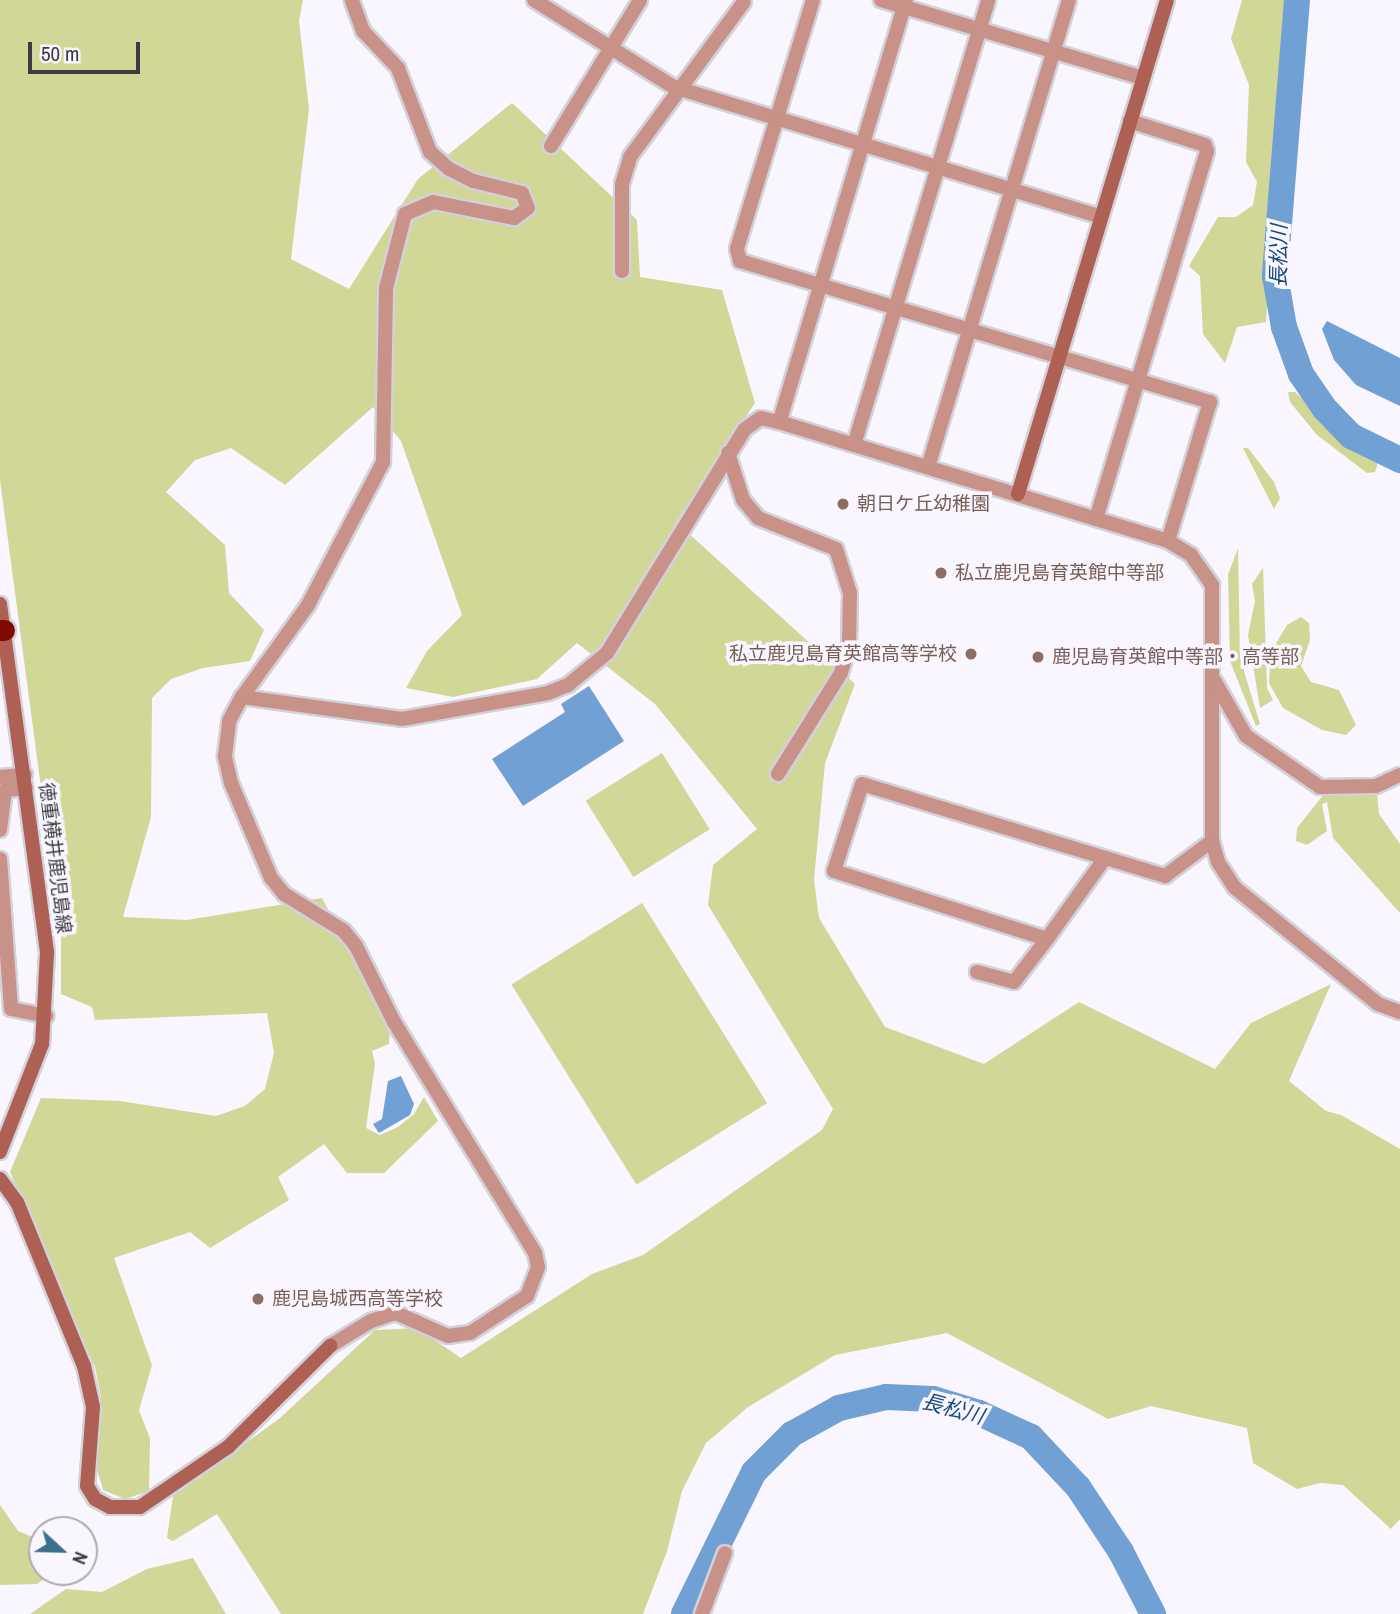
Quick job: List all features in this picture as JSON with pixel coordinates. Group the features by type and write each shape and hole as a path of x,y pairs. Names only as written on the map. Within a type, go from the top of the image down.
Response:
{"street":[{"path":"0,1179 17,1202 85,1366 93,1407 88,1486 95,1499 110,1507 141,1507 228,1447 330,1346 371,1321 396,1313 448,1336 470,1333 527,1296 538,1267 536,1253 394,1023 356,946 344,931 284,894 271,878 231,783 225,756 229,721 242,697 307,605 383,462 386,288 405,214 433,202 514,218 528,208 522,193 473,181 449,169 430,152 398,68 362,31 352,0"},
{"path":"534,0 680,89 1101,218"},
{"path":"551,146 640,0"},
{"path":"813,0 737,249 740,261 1210,402 1168,541"},
{"path":"881,0 905,3 979,29 1143,78"},
{"path":"854,445 988,0"},
{"path":"928,467 1069,0"},
{"path":"1018,494 1167,0"},
{"path":"622,271 622,184 630,157 744,2"},
{"path":"779,422 905,3"},
{"path":"1097,519 1207,151 1205,145 1130,121"},
{"path":"242,697 402,719 548,693 568,685 607,653 745,429 761,418 779,422 1168,541 1191,555 1212,585 1212,841 1218,862 1234,887 1378,1004 1400,1012"},
{"path":"728,453 743,499 758,517 836,549 850,593 849,646 841,673 778,774"},
{"name":"徳重横井鹿児島線","path":"0,604 44,915 46,1016 35,1067 0,1152"},
{"path":"1213,678 1246,736 1320,788 1376,786 1400,775"},
{"path":"0,777 25,781"},
{"path":"0,830 5,790 25,781"},
{"path":"1047,939 834,871 862,784 1165,876 1212,841"},
{"path":"977,972 1014,982 1105,858"},
{"path":"0,859 5,1003 11,1009 46,1016"},
{"path":"702,1614 725,1553"}],"green space":[{"path":"0,0 303,0 299,21 309,109 291,259 349,289 418,179 512,103 637,220 640,277 722,290 755,403 676,522 855,684 825,763 814,880 819,918 885,1027 984,1064 1079,1002 1215,1069 1251,1023 1331,984 1289,1081 1326,1111 1341,1115 1400,1149 1400,1519 1391,1529 1343,1485 1320,1483 1297,1489 1253,1463 1247,1428 1151,1406 1108,1419 947,1333 835,1355 748,1407 706,1443 682,1491 667,1551 643,1614 281,1614 217,1514 173,1541 167,1538 173,1496 280,1418 375,1330 417,1328 461,1358 592,1274 643,1255 822,1130 833,1109 708,905 713,865 757,829 655,704 577,643 537,679 453,697 406,688 427,651 462,615 401,441 373,407 285,485 231,448 195,460 166,492 225,545 229,593 264,630 250,661 203,668 171,679 152,698 151,817 123,917 187,920 322,898 390,1027 389,1044 372,1051 375,1063 366,1128 380,1135 398,1127 414,1114 424,1097 438,1121 384,1173 347,1173 324,1144 278,1177 289,1200 210,1248 190,1232 114,1258 152,1365 139,1410 150,1439 149,1491 125,1499 103,1490 97,1469 101,1397 95,1367 10,1172 41,1098 120,1101 216,1116 245,1106 265,1089 274,1053 267,1013 95,1020 92,1007 61,994 61,938 0,480"},
{"path":"1242,0 1287,0 1266,322 1237,327 1225,363 1203,334 1200,276 1189,266 1218,217 1236,217 1253,205 1257,182 1246,162 1249,85 1231,39"},
{"path":"1288,392 1295,392 1358,450 1379,460 1375,472 1367,473 1317,435 1290,402"},
{"path":"1243,448 1248,448 1274,482 1280,498 1274,509"},
{"path":"1238,548 1240,658 1260,724 1256,726 1230,661 1228,575"},
{"path":"1263,568 1267,688 1273,700 1260,708 1248,635 1255,601 1252,584"},
{"path":"1301,617 1309,623 1310,640 1301,666 1311,682 1339,690 1356,725 1346,735 1322,730 1283,708 1269,683 1271,652 1287,625"},
{"path":"662,753 710,829 633,877 586,801"},
{"path":"1377,792 1379,814 1400,844 1400,913 1333,838 1327,802 1322,804 1327,831 1307,845 1296,841 1297,828 1324,794"},
{"path":"642,903 767,1103 636,1185 511,985"},
{"path":"0,1505 18,1531 28,1535 28,1584 0,1585"},
{"path":"193,1558 226,1614 30,1614 66,1589 102,1592 147,1569"}],"water":[{"path":"1327,321 1400,358 1400,406 1356,385 1334,360 1322,329"},
{"path":"589,686 624,741 523,806 492,759 565,712 561,704"},
{"path":"401,1076 414,1104 410,1115 379,1133 373,1124 382,1119 388,1081"}],"waterway":[{"name":"長松川","path":"1297,0 1275,276 1284,327 1301,374 1325,409 1351,436 1400,460"},
{"name":"長松川","path":"684,1614 754,1472 792,1434 839,1408 886,1397 933,1399 979,1413 1031,1437 1078,1487 1121,1552 1153,1614"}],"place":[{"name":"朝日ケ丘幼稚園","path":"843,504"},
{"name":"私立鹿児島育英館中等部","path":"941,573"},
{"name":"私立鹿児島育英館高等学校","path":"971,654"},
{"name":"鹿児島育英館中等部・高等部","path":"1038,657"},
{"name":"鹿児島城西高等学校","path":"258,1299"}]}
